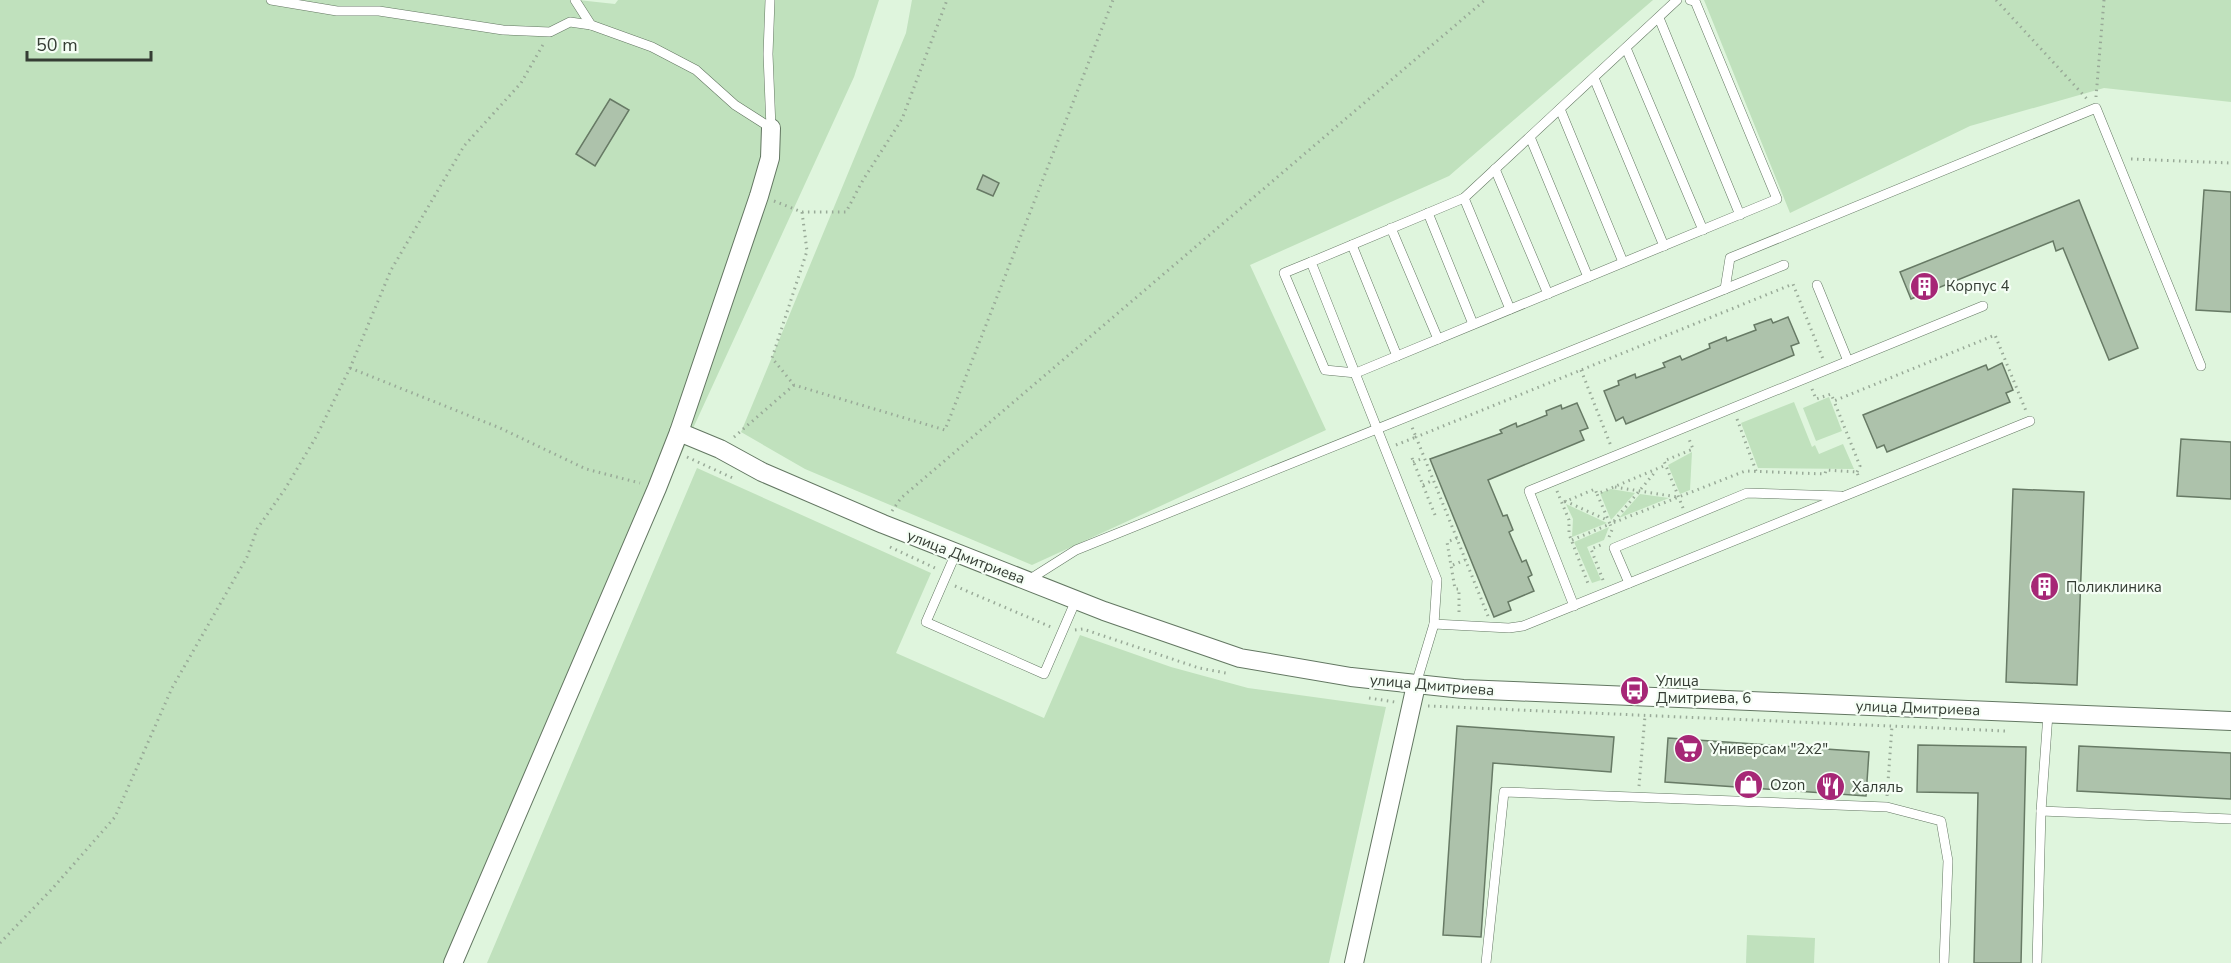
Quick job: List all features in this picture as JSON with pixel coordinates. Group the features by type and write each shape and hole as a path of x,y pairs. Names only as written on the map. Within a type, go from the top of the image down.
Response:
{"street":[{"path":"453,963 679,432 759,196 770,158 771,128"},
{"name":"улица Дмитриева","path":"679,432 720,449 762,472 883,524 1076,600 1240,658 1351,677 1416,685 2231,721"},
{"path":"1354,963 1416,685"}],"lane":[{"path":"271,0 337,11 379,11 503,30 550,32 570,22 591,25 652,47 696,70 735,105 771,128"},
{"path":"575,0 591,25"},
{"path":"770,0 768,54 771,128"},
{"path":"1677,0 1464,198 1284,273 1324,370 1356,373 1778,199 1695,1 1690,0"},
{"path":"1659,18 1740,214"},
{"path":"1626,48 1702,230"},
{"path":"1594,78 1664,246"},
{"path":"1725,289 1730,258 2096,108 2201,366"},
{"path":"1560,109 1623,262"},
{"path":"1530,136 1588,277"},
{"path":"1495,169 1548,294"},
{"path":"1464,198 1510,309"},
{"path":"1428,213 1473,324"},
{"path":"1391,228 1438,339"},
{"path":"1352,245 1397,356"},
{"path":"1311,262 1437,580 1435,620 1416,685"},
{"path":"1027,581 1076,549 1784,265"},
{"path":"1817,285 1848,361"},
{"path":"1574,606 1529,491 1983,306"},
{"path":"1435,620 1509,628 1523,626 1844,496 2028,417"},
{"path":"1629,583 1614,548 1747,493 1844,496"},
{"path":"956,553 926,622 1044,674 1076,600"},
{"path":"2037,963 2048,714"},
{"path":"1486,963 1503,792 1887,807 1941,821 1948,861 1944,963"},
{"path":"2042,811 2231,819"}],"path":[{"path":"759,196 802,212 846,212 862,180 902,119 947,0"},
{"path":"802,212 807,251 772,358 794,385 945,430 1113,0"},
{"path":"883,524 901,498 1485,0"},
{"path":"1996,0 2096,108"},
{"path":"2096,108 2103,0"},
{"path":"0,943 59,882 115,817 172,688 247,557 257,529 285,489 316,437 350,368 391,270 464,146 521,83 550,32"},
{"path":"2116,158 2231,163"},
{"path":"1385,449 1793,284 1824,362"},
{"path":"1834,400 1995,334 2028,417"},
{"path":"350,368 500,428 586,469 657,488"},
{"path":"1581,370 1612,448"},
{"path":"720,449 794,385"},
{"path":"1801,392 1812,388 1816,399 1831,394 1860,466 1857,472 1859,479"},
{"path":"1727,422 1747,414"},
{"path":"1408,417 1489,619"},
{"path":"1736,418 1756,471"},
{"path":"1679,497 1664,461 1693,449 1688,438 1698,434"},
{"path":"1601,452 1622,443"},
{"path":"1424,458 1412,460 1435,515"},
{"path":"1597,494 1666,465"},
{"path":"1610,523 1657,469"},
{"path":"1572,540 1745,471 1825,474 1826,470 1857,472"},
{"path":"1423,485 1433,480"},
{"path":"1553,481 1563,502 1572,540 1590,588"},
{"path":"1615,486 1679,497"},
{"path":"1563,502 1595,489 1612,530 1606,542 1591,549 1604,582"},
{"path":"1563,502 1610,523"},
{"path":"1435,620 1459,617 1459,589 1455,589 1453,565 1447,542 1457,538"},
{"path":"1453,565 1466,560"},
{"path":"1479,618 1497,619"},
{"path":"1410,706 2011,731"},
{"path":"1638,798 1645,716"},
{"path":"1887,807 1892,726"}],"green space":[{"path":"0,0 578,0 615,4 618,0 879,0 854,77 448,963 0,963"},
{"path":"912,0 1653,0 1449,176 1250,265 1326,430 1032,565 805,469 741,432 906,33"},
{"path":"1704,0 2231,0 2231,102 2104,88 1970,126 1790,213"},
{"path":"1829,397 1842,431 1816,441 1803,408"},
{"path":"1794,402 1812,447 1815,445 1819,454 1843,444 1854,469 1758,468 1741,423"},
{"path":"1692,452 1690,490 1680,494 1668,465"},
{"path":"697,468 931,573 896,653 1044,718 1080,635 1171,667 1248,688 1386,707 1329,963 487,963"},
{"path":"1611,489 1635,493 1611,520 1600,493"},
{"path":"1640,494 1669,498 1619,518"},
{"path":"1566,504 1607,523 1572,537 1573,519"},
{"path":"1609,527 1604,540 1587,547 1601,580 1592,583 1574,542"},
{"path":"1747,935 1815,938 1814,963 1746,963"}],"building":[{"path":"610,99 629,110 595,166 576,154"},
{"path":"983,175 999,183 993,196 977,189"},
{"path":"2204,190 2231,192 2231,312 2196,310"},
{"name":"Корпус 4","path":"2079,200 2138,348 2109,360 2063,248 2056,251 2053,241 1911,299 1900,272"},
{"path":"1788,317 1799,343 1791,346 1794,355 1626,424 1623,417 1616,421 1604,391 1619,385 1618,381 1635,374 1636,378 1665,367 1663,363 1680,356 1682,360 1710,348 1709,344 1726,337 1727,341 1756,330 1754,325 1771,319 1773,323"},
{"path":"2002,363 2013,390 2006,393 2010,402 1887,452 1884,445 1877,448 1863,415 1986,365 1988,370"},
{"path":"1577,403 1588,428 1580,431 1584,440 1488,480 1503,516 1507,515 1513,530 1509,532 1522,562 1526,560 1532,575 1528,577 1534,591 1508,602 1511,610 1494,617 1430,459 1502,433 1500,430 1516,423 1517,427 1547,415 1546,411 1561,405 1562,409"},
{"path":"2181,439 2231,442 2231,499 2177,496"},
{"name":"Поликлиника","path":"2013,489 2084,492 2077,685 2006,682"},
{"path":"1457,726 1614,737 1611,772 1493,763 1481,937 1443,935"},
{"path":"1668,738 1869,752 1866,796 1665,782"},
{"path":"1918,745 2026,747 2021,963 1974,963 1978,793 1917,792"},
{"path":"2079,746 2231,753 2231,799 2077,791"}],"place":[{"name":"Корпус 4","path":"1925,286"},
{"name":"Поликлиника","path":"2045,587"},
{"name":"Улица Дмитриева, 6","path":"1635,690"},
{"name":"Универсам \"2x2\"","path":"1689,749"},
{"name":"Ozon","path":"1749,785"},
{"name":"Халяль","path":"1831,787"}]}
